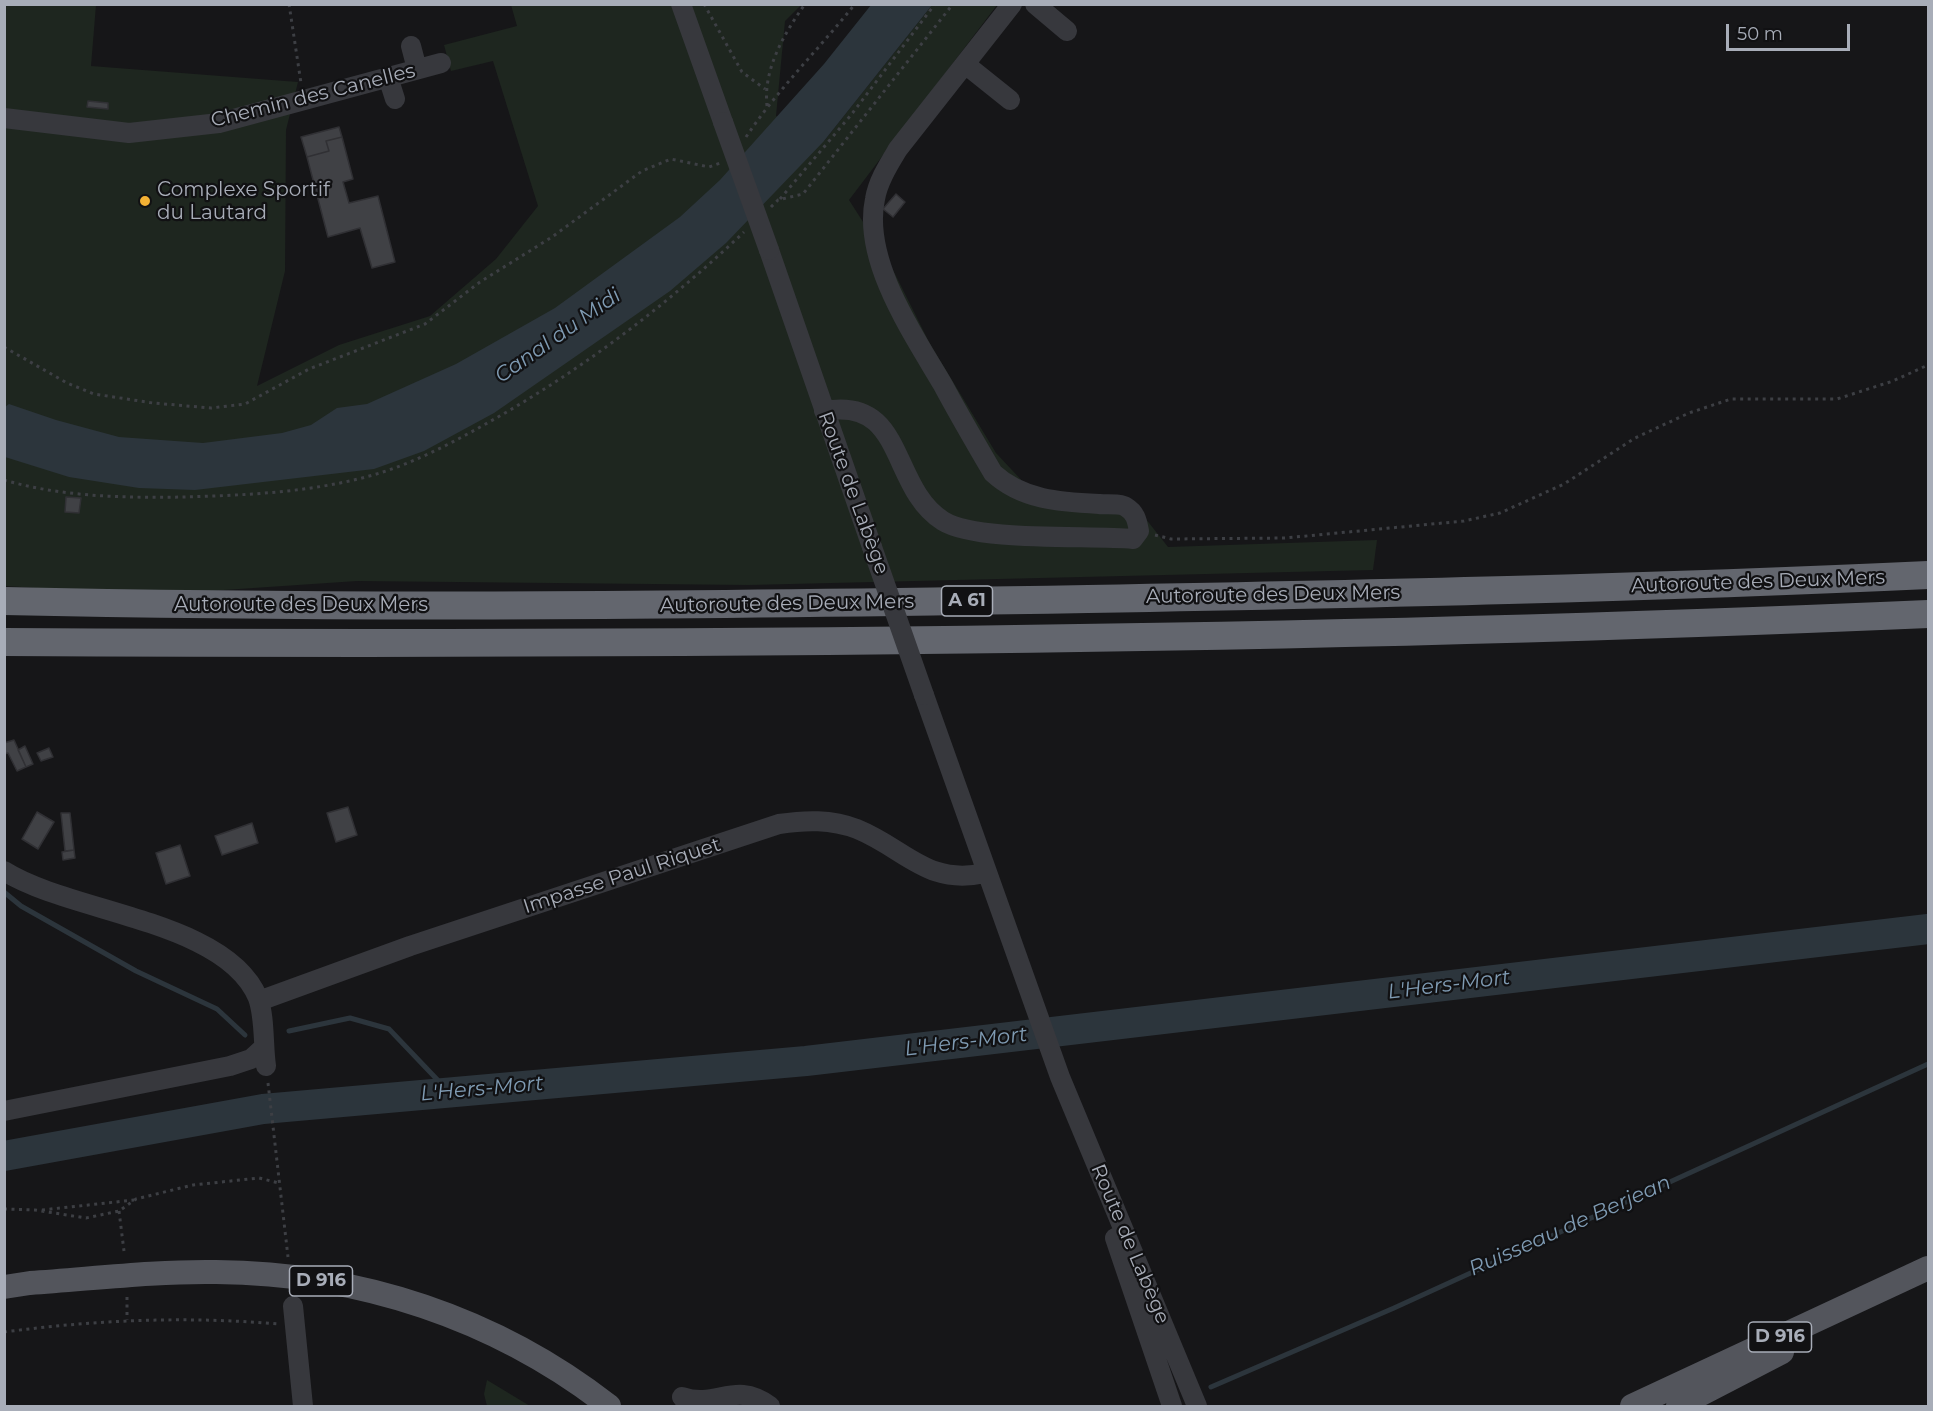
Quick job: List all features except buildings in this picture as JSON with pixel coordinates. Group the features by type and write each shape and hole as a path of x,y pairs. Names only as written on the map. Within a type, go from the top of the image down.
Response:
{"highway":[{"name":"Autoroute des Deux Mers","path":"4,601 213,606 664,606 1385,594 1929,575"},
{"name":"Autoroute des Deux Mers","path":"4,642 439,645 962,640 1427,630 1929,614"}],"main road":[{"name":"D 916","path":"1632,1407 1929,1268"},
{"name":"D 916","path":"4,1287 41,1282 216,1272 271,1275 342,1284 401,1297 488,1331 553,1368 609,1407"},
{"name":"D 916","path":"1678,1407 1929,1273"}],"street":[{"name":"Route de Labège","path":"681,4 769,250 985,873 1061,1080 1172,1407"},
{"path":"824,411 845,407 879,422 918,496 944,521 980,530 1048,536 1133,539 1139,531 1135,515 1125,505 1065,503 1024,495 1007,486 993,473 893,296 880,261 873,226 875,198 884,173 898,149 1012,4"},
{"path":"1035,4 1067,31"},
{"path":"411,46 417,69"},
{"name":"Chemin des Canelles","path":"4,118 129,133 219,123 441,63"},
{"path":"965,64 1010,100"},
{"path":"388,77 395,99"},
{"name":"Impasse Paul Riquet","path":"259,1001 410,946 779,825 801,821 841,824 867,834 935,873 958,878 985,873"},
{"path":"4,871 40,887 204,945 239,973 253,988 259,1001 265,1057 4,1111"},
{"name":"Route de Labège","path":"1061,1080 1197,1407"},
{"path":"293,1306 303,1407"},
{"path":"682,1397 700,1401 737,1393 750,1394 770,1407"}],"path":[{"path":"289,4 304,100"},
{"path":"704,4 742,72 765,89"},
{"path":"804,5 781,39 765,89 766,106 826,41 855,4"},
{"path":"771,208 858,106 935,4"},
{"path":"778,200 803,194 953,4"},
{"path":"4,347 67,383 94,394 153,404 212,408 245,404 309,369 424,324 480,282 552,237 642,171 671,159 709,167"},
{"path":"4,480 72,493 149,497 213,496 260,494 327,485 383,472 469,433 574,372 676,294 747,230"},
{"path":"1139,531 1171,539 1285,538 1464,521 1500,513 1564,483 1635,438 1689,413 1731,399 1837,399 1893,381 1929,365"},
{"path":"265,1057 288,1257"},
{"path":"4,1209 66,1209 136,1199 193,1185 230,1179 259,1178 279,1183"},
{"path":"35,1210 86,1218 119,1211 136,1199"},
{"path":"119,1211 124,1251"},
{"path":"127,1297 127,1320"},
{"path":"4,1332 127,1320 187,1318 278,1324 296,1333"}],"shaded area":[{"path":"4,5 96,5 91,66 298,82 286,130 285,271 257,386 339,345 430,316 496,259 538,206 493,61 451,71 444,45 517,26 511,5 801,5 785,21 776,116 824,141 932,5 997,5 849,200 890,264 929,342 996,453 1026,485 1142,514 1168,547 1377,540 1373,570 749,585 357,581 150,595 5,586"},
{"path":"487,1380 530,1406 487,1406 484,1394"}],"water":[{"name":"Canal du Midi","path":"871,5 932,5 824,141 726,243 670,291 494,413 424,451 374,469 195,490 139,488 69,477 5,457 5,407 9,404 56,420 119,437 203,443 282,433 311,425 337,408 367,404 456,364 555,308 680,217 720,180 824,64"}],"waterway":[{"path":"4,892 21,906 136,971 217,1009 245,1035"},
{"name":"L'Hers-Mort","path":"4,1156 263,1109 806,1061 1928,929"},
{"path":"289,1031 350,1018 389,1029 449,1092"},
{"name":"Ruisseau de Berjean","path":"1211,1387 1394,1308 1928,1064"}],"place":[{"name":"Complexe Sportif du Lautard","path":"145,201"}]}
